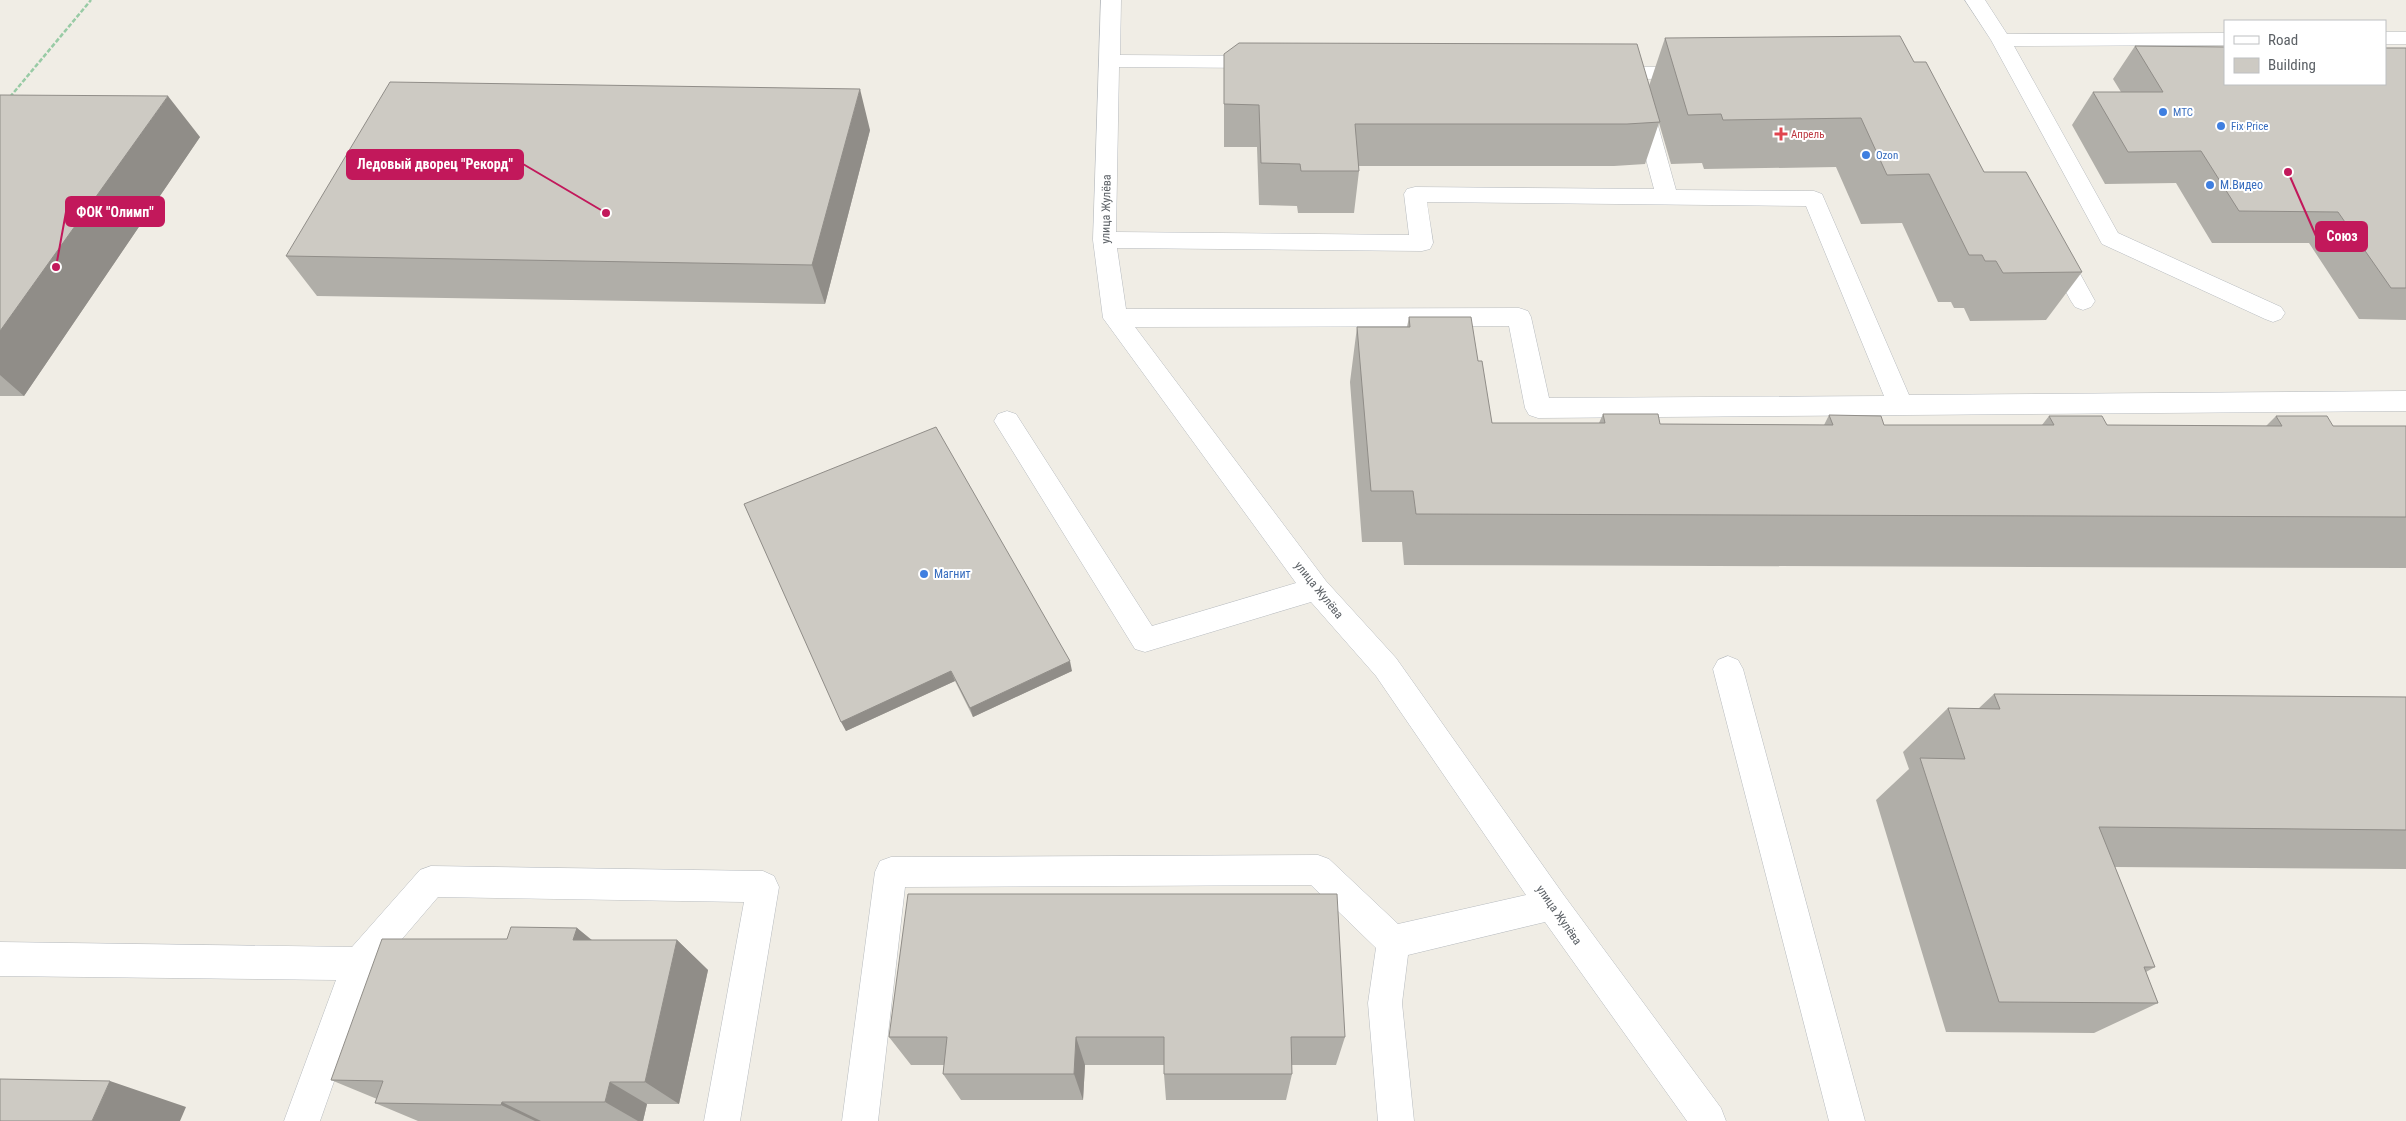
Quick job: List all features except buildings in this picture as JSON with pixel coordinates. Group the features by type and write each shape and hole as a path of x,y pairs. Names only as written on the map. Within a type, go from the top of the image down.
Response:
{"street":[{"name":"улица Жулёва","path":"1111,0 1111,60 1104,240 1115,318 1316,589 1386,667 1552,905 1708,1121"},
{"path":"1975,0 2001,40 2110,238 2273,313"},
{"path":"2386,38 2406,38"},
{"path":"2001,40 2224,39"},
{"path":"1111,60 1286,63"},
{"path":"1668,197 1623,73 1710,73"},
{"path":"1104,240 1422,243 1415,194 1814,199 1900,404"},
{"path":"2044,229 2083,301"},
{"path":"1115,318 1518,317 1538,408 2406,401"},
{"path":"1006,421 1145,640 1316,589"},
{"path":"1728,669 1847,1121"},
{"path":"860,1121 891,872 1318,870 1393,942"},
{"path":"302,1121 359,964 431,882 762,887 722,1121"},
{"path":"1393,942 1552,905"},
{"path":"1393,942 1385,1003 1396,1121"},
{"path":"0,959 359,964"}],"path":[{"path":"6,102 91,0"}],"place":[{"name":"МТС","path":"2163,112"},
{"name":"Fix Price","path":"2221,126"},
{"name":"Апрель","path":"1781,134"},
{"name":"Ozon","path":"1866,155"},
{"name":"Союз","path":"2288,172"},
{"name":"М.Видео","path":"2210,185"},
{"name":"Ледовый дворец \"Рекорд\"","path":"606,213"},
{"name":"ФОК \"Олимп\"","path":"56,267"},
{"name":"Магнит","path":"924,574"}]}
